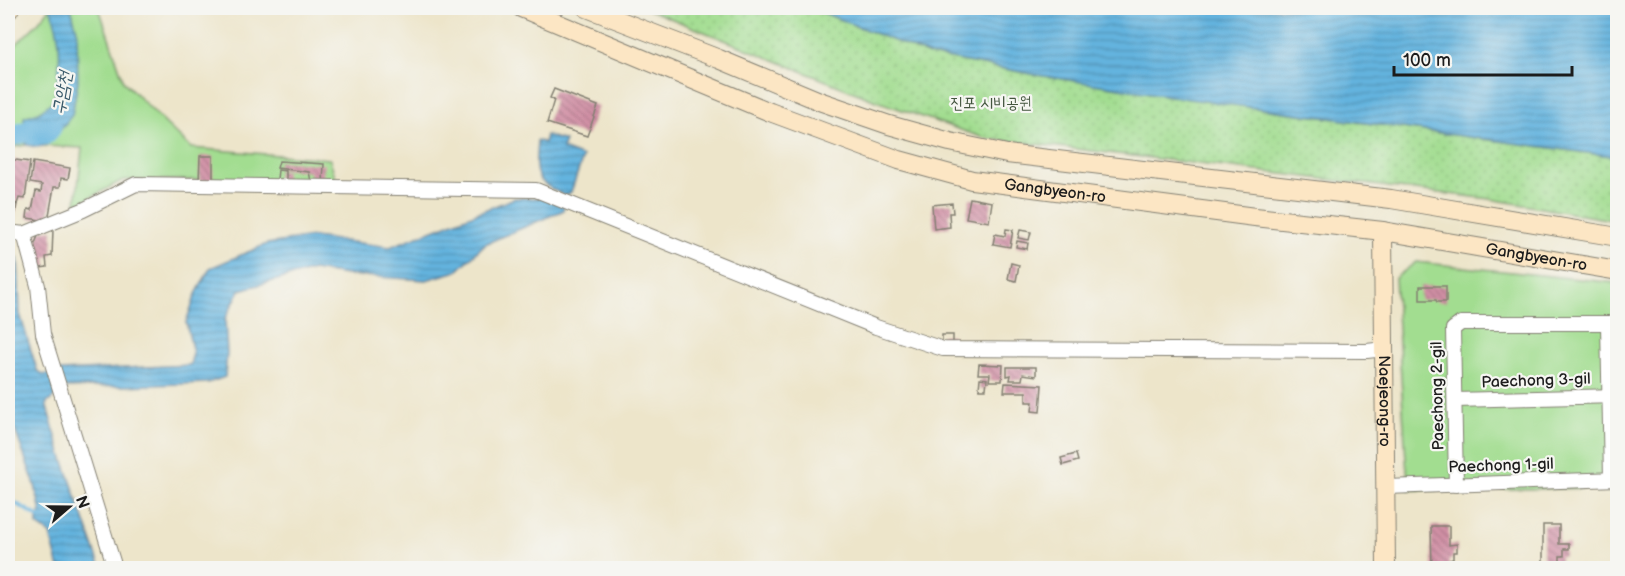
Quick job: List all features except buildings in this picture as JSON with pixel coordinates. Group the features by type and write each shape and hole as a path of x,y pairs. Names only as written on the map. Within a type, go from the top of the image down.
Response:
{"street":[{"name":"Gangbyeon-ro","path":"521,8 770,112 899,160 972,180 1255,217 1383,231 1617,271"},
{"name":"Gangbyeon-ro","path":"587,8 822,102 950,142 1007,154 1391,198 1617,237"},
{"path":"8,232 24,234 83,210 136,184 536,190 876,327 943,349 1367,351 1384,349"},
{"name":"Naejeong-ro","path":"1383,231 1386,568"},
{"path":"24,234 38,286 43,334 115,568"},
{"name":"Paechong 2-gil","path":"1456,485 1454,329 1461,322 1613,323"},
{"path":"1613,323 1614,479"},
{"name":"Paechong 3-gil","path":"1455,400 1614,396"},
{"name":"Paechong 1-gil","path":"1386,487 1614,479"}],"green space":[{"path":"50,8 99,8 124,82 191,148 330,159 336,180 123,180 76,205 82,148 26,145 8,148 8,52"},
{"name":"진포 시비공원","path":"645,8 811,8 930,55 1037,75 1270,110 1617,157 1617,221 1490,199 984,138 876,101"},
{"path":"1416,262 1617,283 1617,488 1409,490 1395,278"}],"water":[{"path":"50,8 71,8 77,30 78,81 72,115 56,136 43,146 36,147 26,145 24,117 39,112 54,100 60,54 57,31"},
{"path":"811,8 1617,8 1617,157 1182,98 1037,75 930,55"},
{"path":"546,135 565,141 562,149 583,157 571,192 565,196 546,185 536,169 537,140 544,143"},
{"path":"515,198 542,198 563,204 564,210 485,244 457,271 426,280 346,275 313,270 240,290 225,319 227,353 225,377 208,383 65,388 46,404 101,568 59,568 50,534 37,525 37,518 41,512 35,485 8,411 8,253 18,258 20,314 37,370 43,375 60,371 190,365 193,353 186,322 196,294 210,268 267,244 313,237 390,247"}],"waterway":[{"name":"구암천","path":"8,137 28,131 44,135 51,128"},
{"path":"8,499 41,518"}]}
